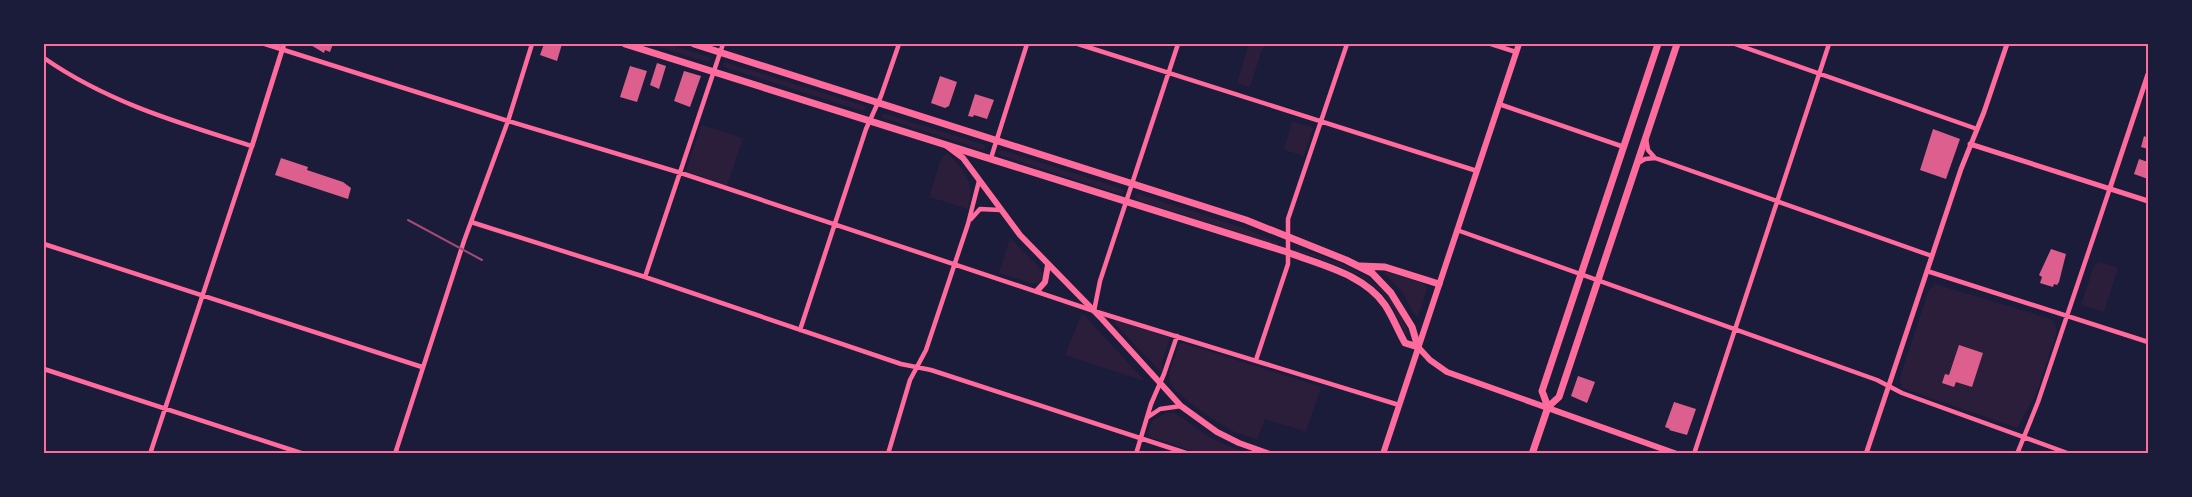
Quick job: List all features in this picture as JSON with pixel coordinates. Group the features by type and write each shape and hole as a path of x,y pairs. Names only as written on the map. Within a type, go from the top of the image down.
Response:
{"main road":[{"path":"625,44 1287,252 1345,274 1365,285 1385,305 1405,343 1418,347"},
{"path":"694,44 1246,220 1358,265 1372,273 1391,293 1412,327 1418,347 1430,360 1447,372 1677,453"},
{"path":"1383,453 1519,44"},
{"path":"1548,407 1542,391 1658,44"},
{"path":"1532,453 1548,407 1560,397 1677,44"},
{"path":"941,142 963,158 1000,210 1048,265 1094,311 1181,406 1217,432 1239,443 1270,453"},
{"path":"1037,291 1046,278 1048,265"},
{"path":"1358,265 1385,267 1439,284"}],"street":[{"path":"265,44 283,46 507,121 681,173 1094,311 1399,405"},
{"path":"395,453 532,44"},
{"path":"645,277 723,44"},
{"path":"800,330 870,120 898,44"},
{"path":"991,158 1027,44"},
{"path":"1078,44 1477,171"},
{"path":"1094,311 1100,281 1178,44"},
{"path":"1256,360 1288,264 1288,219 1347,44"},
{"path":"1491,44 1516,51"},
{"path":"1735,44 1977,129"},
{"path":"1694,453 1829,44"},
{"path":"1866,453 1970,144 2007,44"},
{"path":"150,453 283,46"},
{"path":"44,58 83,83 130,105 252,146"},
{"path":"2018,453 2040,396 2148,74"},
{"path":"1499,104 1624,147"},
{"path":"1646,137 1648,150 1655,158"},
{"path":"1970,144 2148,201"},
{"path":"1637,164 1645,159 1655,158 1932,256"},
{"path":"888,453 910,380 926,351 980,182"},
{"path":"968,224 980,210 1000,210"},
{"path":"471,222 645,277 901,364 917,367 1189,453"},
{"path":"1457,230 1877,380 1902,393 2070,453"},
{"path":"44,244 422,367"},
{"path":"1927,271 2148,342"},
{"path":"1136,453 1151,404 1177,336"},
{"path":"44,369 304,453"},
{"path":"1148,417 1160,410 1181,406"}],"shaded area":[{"path":"650,44 668,44 709,57 711,60 707,62"},
{"path":"1249,44 1264,44 1250,87 1237,83"},
{"path":"725,62 865,106 866,110 862,111 724,67"},
{"path":"882,113 985,145 985,149 883,118"},
{"path":"1292,121 1313,128 1304,156 1284,150"},
{"path":"701,125 743,138 727,186 686,171"},
{"path":"1002,150 1122,189 1124,192 1120,194 1000,155 998,152"},
{"path":"948,153 964,172 970,185 968,209 929,197 941,158"},
{"path":"1139,194 1244,228 1279,243 1277,245 1137,200 1135,196"},
{"path":"1010,238 1041,269 1043,277 1039,283 1034,284 999,273"},
{"path":"1296,248 1350,268 1379,288 1392,301 1402,317 1409,337 1386,297 1377,287 1355,273 1294,250"},
{"path":"2099,262 2118,268 2104,312 2081,305 2094,265"},
{"path":"1382,271 1426,285 1427,289 1418,317 1402,292"},
{"path":"1935,284 2051,319 2055,323 2057,331 2036,394 2017,428 1902,388 1901,374 1928,292"},
{"path":"1082,313 1145,381 1065,355"},
{"path":"1116,320 1170,338 1162,363 1162,373 1114,323"},
{"path":"1180,342 1321,387 1306,432 1265,419 1257,440 1235,432 1197,408 1178,392 1169,379"},
{"path":"1166,413 1175,413 1211,438 1245,453 1199,453 1150,437 1148,433 1152,421"}],"building":[{"path":"309,44 333,44 330,52 325,50 324,53"},
{"path":"544,44 562,44 557,61 540,55"},
{"path":"657,63 666,66 659,89 650,85"},
{"path":"630,66 647,71 637,102 620,97"},
{"path":"684,71 701,76 690,107 674,101"},
{"path":"940,76 957,82 949,106 945,108 931,103"},
{"path":"975,94 994,100 987,119 974,115 973,117 968,116"},
{"path":"1933,129 1960,139 1946,179 1920,170"},
{"path":"2144,136 2148,138 2148,149 2141,147"},
{"path":"281,158 308,167 307,170 343,182 351,188 348,199 275,175"},
{"path":"2139,159 2148,162 2148,179 2134,174"},
{"path":"2051,249 2066,254 2059,282 2053,287 2040,283 2042,277 2039,275"},
{"path":"1959,345 1983,353 1972,387 1956,382 1954,387 1942,383 1945,374 1949,375"},
{"path":"1578,376 1595,382 1587,403 1571,396"},
{"path":"1674,402 1696,409 1687,435 1665,427"}],"railway":[{"path":"408,220 482,260"}]}
